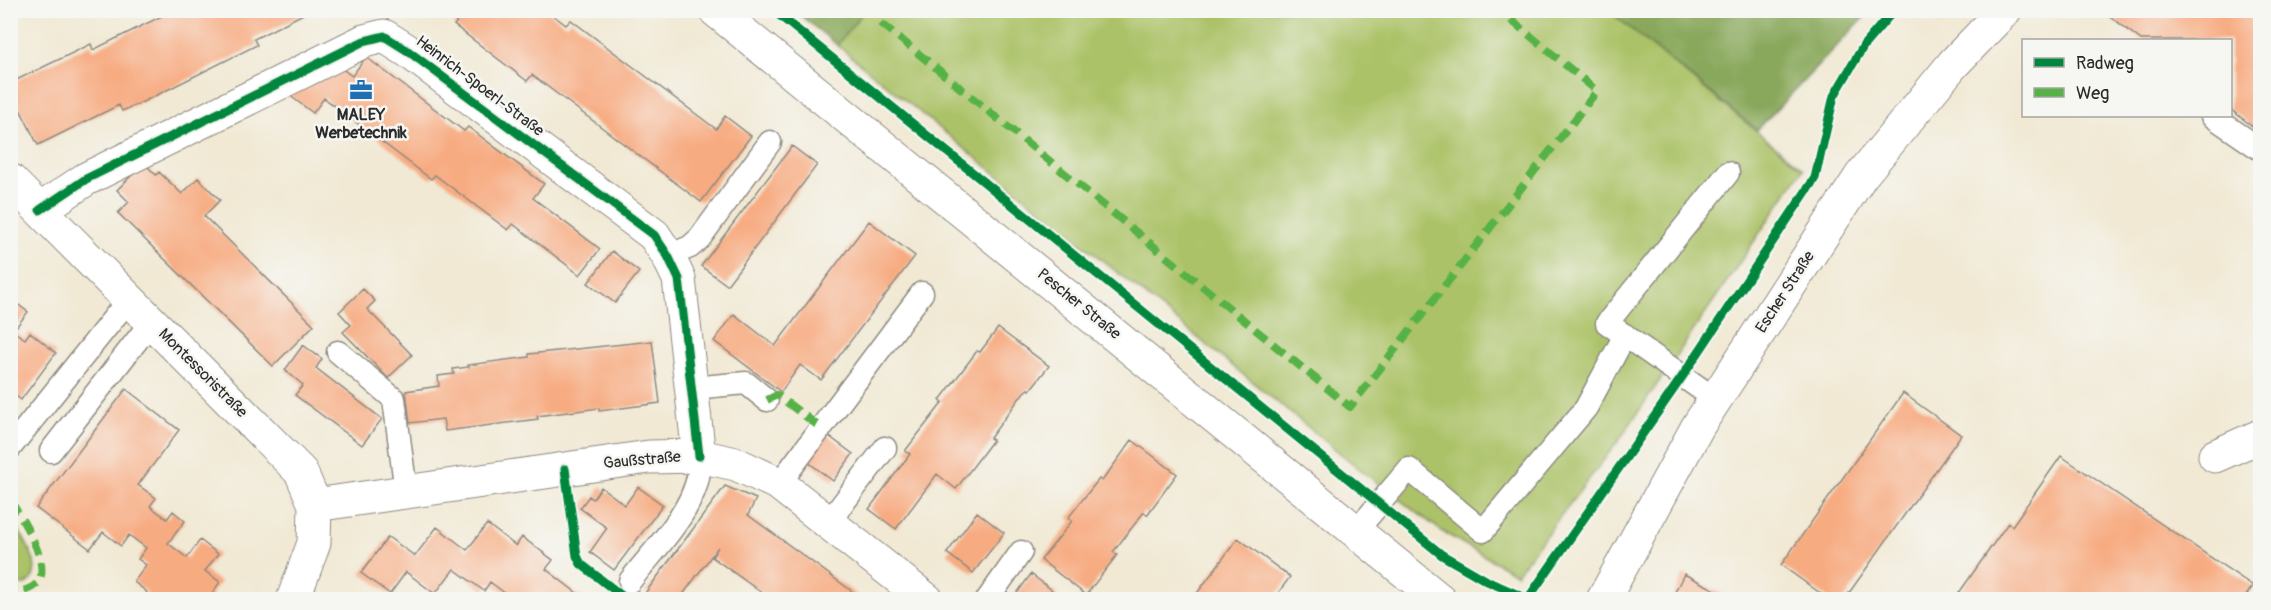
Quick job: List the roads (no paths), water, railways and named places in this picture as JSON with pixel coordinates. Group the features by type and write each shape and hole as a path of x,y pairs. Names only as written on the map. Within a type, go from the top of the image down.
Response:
{"street":[{"name":"Pescher Straße","path":"716,10 1440,600"},
{"name":"Escher Straße","path":"1604,600 1698,426 1861,176 1953,64 2005,10"},
{"name":"Heinrich-Spoerl-Straße","path":"40,210 86,179 364,41 384,36 408,51 654,235 679,279 699,456"},
{"name":"Montessoristraße","path":"10,180 301,471 315,505 314,543 293,600"},
{"path":"2215,456 2260,436"},
{"name":"Gaußstraße","path":"315,505 649,457 699,456 736,464 779,484 927,600"}],"lane":[{"path":"2213,117 2260,149"},
{"path":"668,256 690,247 700,238 770,142"},
{"path":"1715,399 1607,323 1728,173"},
{"path":"779,484 922,293"},
{"path":"10,448 140,310"},
{"path":"51,451 140,310"},
{"path":"1356,531 1409,469 1483,531 1586,408 1625,335"},
{"path":"338,352 394,399 406,492"},
{"path":"692,388 746,383 767,400"},
{"path":"828,523 885,448"},
{"path":"630,581 695,492 701,470 699,456"},
{"path":"987,600 1022,552"}],"place":[{"name":"MALEY Werbetechnik","path":"361,90"}]}
